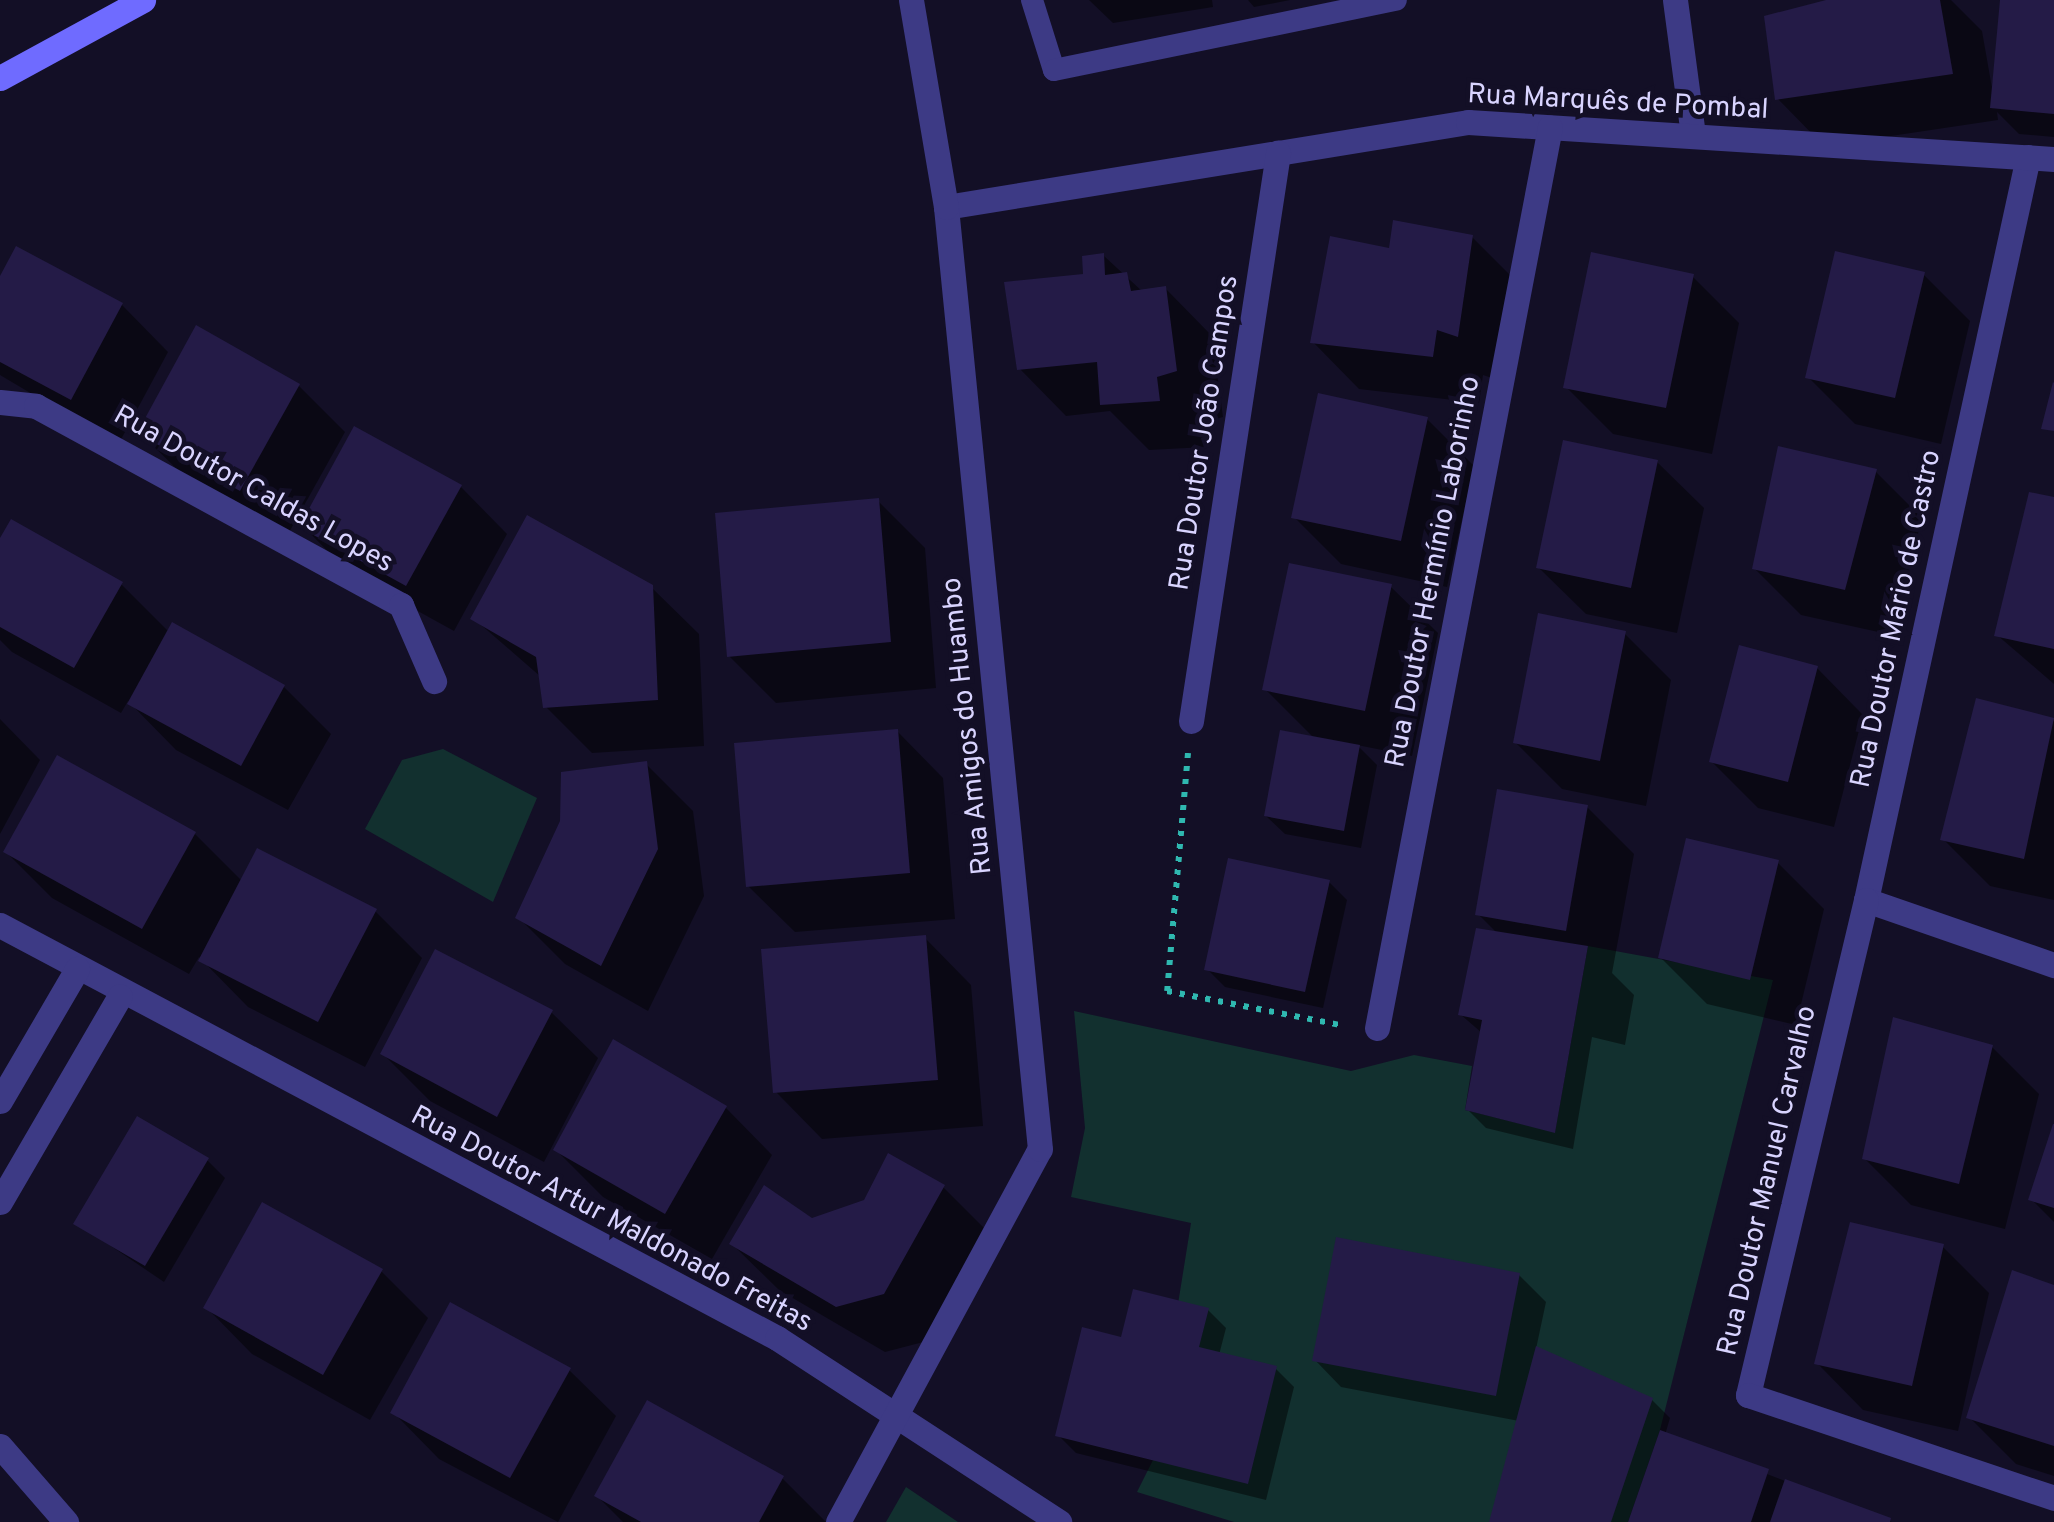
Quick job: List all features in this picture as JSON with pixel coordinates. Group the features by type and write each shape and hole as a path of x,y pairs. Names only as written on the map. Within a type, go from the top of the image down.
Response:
{"main road":[{"path":"0,78 143,0"}],"street":[{"name":"Rua Amigos do Huambo","path":"838,1522 1040,1149 946,208 911,0"},
{"path":"1674,0 1693,135"},
{"name":"Rua Marquês de Pombal","path":"946,208 1468,122 2041,158"},
{"name":"Rua Doutor Hermínio Laborinho","path":"1378,1028 1550,127"},
{"name":"Rua Doutor João Campos","path":"1191,721 1278,153"},
{"name":"Rua Doutor Mário de Castro","path":"1866,900 2041,158"},
{"name":"Rua Doutor Caldas Lopes","path":"0,402 36,406 401,605 434,681"},
{"path":"1866,900 2054,964"},
{"name":"Rua Doutor Manuel Carvalho","path":"1866,900 1748,1395 2054,1498"},
{"path":"0,925 76,970 0,1100"},
{"name":"Rua Doutor Artur Maldonado Freitas","path":"76,970 777,1338 896,1412 1059,1522"},
{"path":"0,1202 120,996"},
{"path":"0,1446 66,1522"}],"lane":[{"path":"1032,0 1054,70 1396,0"}],"path":[{"path":"1191,721 1167,991 1378,1028"}],"green space":[{"path":"443,749 537,798 493,902 365,829 402,760"},
{"path":"1588,946 1773,980 1660,1430 1628,1522 1234,1522 1137,1492 1153,1460 1191,1223 1071,1197 1085,1128 1074,1011 1351,1071 1414,1055 1472,1066 1465,1110 1555,1132"},
{"path":"906,1487 958,1522 886,1522"}],"building":[{"path":"1826,0 1940,0 1953,74 1775,100 1764,16"},
{"path":"2000,0 2054,0 2054,114 1990,108"},
{"path":"1393,220 1473,235 1458,337 1437,330 1433,357 1310,343 1330,236 1389,248"},
{"path":"16,246 123,303 71,400 0,362 0,276"},
{"path":"1835,251 1925,272 1895,398 1805,378"},
{"path":"1591,252 1694,274 1666,408 1563,388"},
{"path":"1104,253 1105,275 1127,272 1131,291 1166,286 1177,371 1157,377 1160,401 1100,405 1097,362 1017,370 1004,282 1083,274 1082,256"},
{"path":"196,325 300,384 240,491 137,433"},
{"path":"2054,383 2054,431 2041,429"},
{"path":"1318,393 1428,417 1401,541 1291,518"},
{"path":"354,426 462,485 406,586 299,527"},
{"path":"1563,440 1658,460 1631,588 1536,568"},
{"path":"1778,446 1877,469 1845,590 1752,569"},
{"path":"2029,492 2054,497 2054,649 1994,636"},
{"path":"879,498 891,642 727,657 715,513"},
{"path":"527,515 653,585 658,700 543,708 536,657 470,619"},
{"path":"11,519 123,582 74,668 0,627 0,538"},
{"path":"1289,563 1392,584 1365,711 1262,690"},
{"path":"1538,613 1626,631 1600,761 1513,743"},
{"path":"172,622 285,685 241,766 127,704"},
{"path":"1739,645 1818,666 1788,782 1709,762"},
{"path":"1976,698 2054,718 2024,859 1940,840"},
{"path":"898,729 910,873 746,887 734,743"},
{"path":"1280,730 1360,745 1344,831 1264,816"},
{"path":"57,755 196,832 142,929 3,852"},
{"path":"647,761 658,849 601,966 515,918 560,821 561,772"},
{"path":"1497,789 1588,805 1566,931 1475,915"},
{"path":"1686,838 1779,860 1750,980 1658,958"},
{"path":"257,848 377,909 318,1022 198,961"},
{"path":"1228,858 1330,880 1305,992 1204,970"},
{"path":"1476,928 1588,946 1555,1133 1465,1110 1482,1020 1458,1015"},
{"path":"926,935 938,1080 773,1093 761,949"},
{"path":"435,949 553,1010 497,1117 380,1054"},
{"path":"1893,1017 1993,1045 1959,1184 1862,1159"},
{"path":"613,1039 727,1106 665,1214 553,1150"},
{"path":"137,1116 209,1158 145,1266 73,1224"},
{"path":"2054,1124 2054,1208 2028,1200"},
{"path":"888,1153 945,1185 884,1294 836,1307 729,1244 764,1185 812,1218 864,1200"},
{"path":"262,1202 383,1269 323,1375 203,1308"},
{"path":"1850,1222 1944,1244 1912,1386 1814,1364"},
{"path":"1336,1237 1520,1273 1496,1396 1312,1361"},
{"path":"2012,1270 2054,1285 2054,1446 1966,1418"},
{"path":"1133,1289 1209,1308 1199,1347 1277,1366 1248,1484 1055,1436 1082,1327 1121,1337"},
{"path":"450,1302 571,1368 510,1478 390,1413"},
{"path":"1536,1346 1653,1398 1611,1522 1489,1522"},
{"path":"647,1400 784,1476 759,1522 641,1522 594,1496"},
{"path":"1660,1430 1769,1469 1751,1522 1628,1522"},
{"path":"1785,1479 1891,1518 1890,1522 1770,1522"}]}
